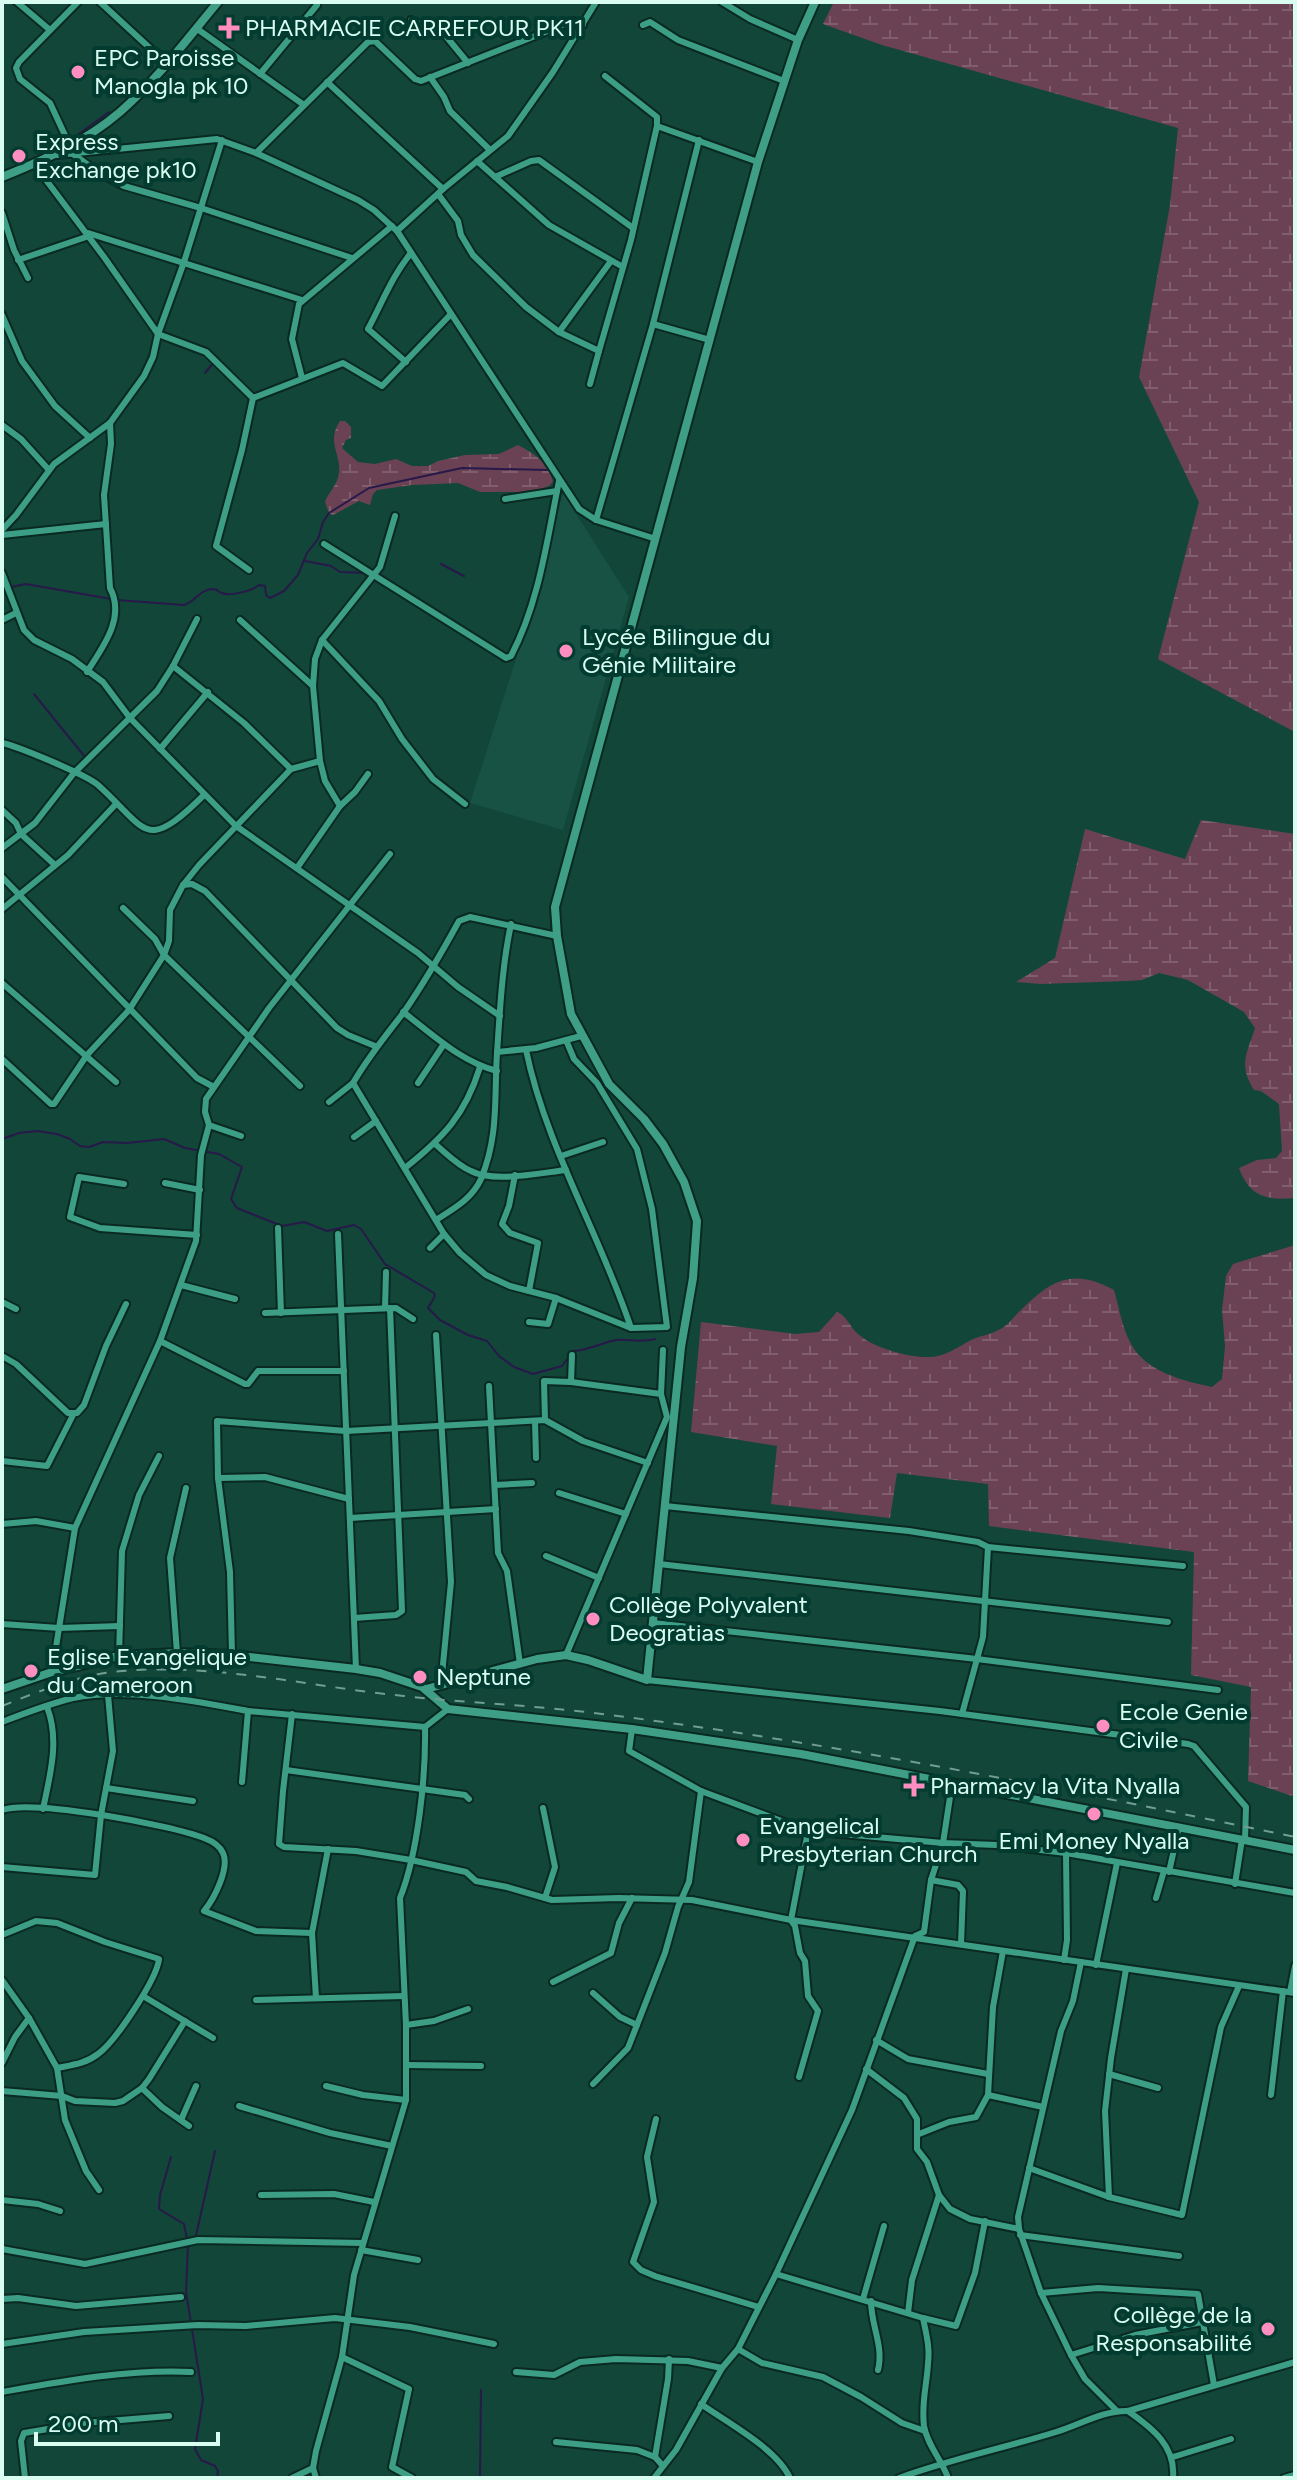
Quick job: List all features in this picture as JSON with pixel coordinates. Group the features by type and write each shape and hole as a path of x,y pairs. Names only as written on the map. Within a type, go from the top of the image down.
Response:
{"main road":[{"path":"2,177 71,150 121,111 218,2"},
{"path":"426,1689 566,1655 647,1680 681,1347 693,1278 696,1214 682,1176 663,1144 644,1119 609,1084 581,1036 568,1002 557,936 557,894 758,162 798,40 815,2"},
{"path":"2,1689 52,1672 119,1656 177,1653 232,1655 356,1669 380,1673 426,1689 448,1709 632,1729 801,1754 1295,1850"}],"street":[{"path":"17,2 50,30"},
{"path":"78,2 16,68 20,79 50,103 71,150 98,172 124,186 352,258"},
{"path":"100,2 166,63"},
{"path":"302,378 292,334 302,300 508,136 596,2"},
{"path":"722,2 750,19 798,40"},
{"path":"260,74 317,5"},
{"path":"411,20 445,35 468,63"},
{"path":"256,153 371,41 375,41 415,79 421,81 573,21 583,25"},
{"path":"643,25 650,22 678,40 784,81"},
{"path":"196,28 304,105"},
{"path":"590,384 623,267 657,126 657,117 605,76"},
{"path":"430,77 450,111 490,150"},
{"path":"327,82 440,191 473,255 526,307 559,332 599,351"},
{"path":"657,126 758,162"},
{"path":"71,150 212,138 256,153 358,200 394,228 579,509 596,520 656,539"},
{"path":"2,532 49,470 110,423 149,367 222,140"},
{"path":"596,520 653,324 699,140"},
{"path":"495,177 539,160 633,228"},
{"path":"477,161 549,225 623,267"},
{"path":"34,164 158,334 206,352 253,398"},
{"path":"2,213 18,260 28,278"},
{"path":"18,260 87,234 302,300"},
{"path":"406,362 368,329 395,274 411,253"},
{"path":"559,332 611,261"},
{"path":"253,398 343,363 382,386 451,314"},
{"path":"2,315 22,361 55,406 90,438"},
{"path":"653,324 710,340"},
{"path":"249,570 216,546 253,398"},
{"path":"87,672 113,631 114,595 110,588 104,495 111,444 110,423"},
{"path":"2,425 21,439 49,470"},
{"path":"324,544 502,657 511,656 524,631 539,579 559,481"},
{"path":"505,499 557,491"},
{"path":"340,806 325,781 320,761 313,670 322,640 380,567 395,516"},
{"path":"2,532 106,524"},
{"path":"2,573 24,630 34,640 72,659 103,682 130,718 236,826 500,1016"},
{"path":"2,620 16,613"},
{"path":"2,848 35,823 74,773 157,691 197,619"},
{"path":"240,620 313,686"},
{"path":"322,640 379,701 402,739 433,779 465,804"},
{"path":"173,666 244,723 291,769"},
{"path":"160,749 208,692"},
{"path":"2,743 92,780 143,828 157,830 178,820 204,795"},
{"path":"2,1059 53,1104 87,1055 129,1010 164,955 169,941 170,910 183,885 291,769 320,761"},
{"path":"297,868 340,806 368,774"},
{"path":"2,909 68,855 116,804"},
{"path":"2,810 16,823 21,834 55,865"},
{"path":"52,1672 75,1528 160,1341 197,1235 201,1155 209,1125 205,1105 212,1086 290,980 390,854"},
{"path":"2,877 197,1078 212,1086"},
{"path":"183,885 192,884 205,891 337,1028 375,1046"},
{"path":"123,908 155,939 164,955 300,1086"},
{"path":"329,1102 353,1083 375,1046 434,966 463,918 511,924 557,936"},
{"path":"436,1220 467,1200 481,1175 496,1130 497,1052 505,952 511,924"},
{"path":"2,983 116,1082"},
{"path":"403,1012 480,1067 497,1071"},
{"path":"497,1052 526,1050 581,1036"},
{"path":"353,1083 444,1234 460,1253 486,1275 510,1286 556,1298 631,1328 667,1327 652,1209 634,1144 597,1083 574,1059 566,1040"},
{"path":"418,1083 444,1044"},
{"path":"526,1050 530,1071 566,1170 631,1328"},
{"path":"405,1168 435,1144 459,1117 480,1067"},
{"path":"354,1137 376,1121"},
{"path":"209,1125 241,1136"},
{"path":"561,1156 603,1142"},
{"path":"435,1144 470,1171 481,1175 566,1170"},
{"path":"515,1175 502,1224 510,1233 538,1243 529,1291"},
{"path":"124,1184 79,1177 70,1217 100,1228 197,1235"},
{"path":"165,1183 200,1190"},
{"path":"278,1228 281,1313"},
{"path":"338,1234 356,1669"},
{"path":"430,1248 444,1234"},
{"path":"354,1618 396,1615 402,1611 386,1272"},
{"path":"181,1285 235,1299"},
{"path":"529,1322 548,1324 556,1298"},
{"path":"2,1302 16,1309"},
{"path":"2,1461 47,1466 73,1415 84,1405 126,1304"},
{"path":"265,1313 396,1308 413,1319"},
{"path":"436,1335 451,1582 441,1685"},
{"path":"160,1341 245,1384 258,1371 344,1371"},
{"path":"566,1655 667,1417 661,1394 663,1350"},
{"path":"571,1382 572,1355"},
{"path":"2,1356 16,1364 73,1415"},
{"path":"545,1420 544,1381 661,1394"},
{"path":"489,1386 498,1553 507,1571 520,1664"},
{"path":"232,1655 230,1572 218,1478 217,1421 346,1431 545,1420 583,1441 648,1463"},
{"path":"535,1421 536,1458"},
{"path":"119,1656 122,1551 139,1495 159,1456"},
{"path":"218,1478 265,1477 349,1499"},
{"path":"495,1485 532,1483"},
{"path":"177,1653 170,1558 186,1488"},
{"path":"559,1493 626,1514"},
{"path":"665,1506 909,1531 978,1542 988,1547 1183,1566"},
{"path":"350,1518 496,1509"},
{"path":"2,1524 36,1521 75,1528"},
{"path":"962,1714 983,1637 988,1547"},
{"path":"546,1556 599,1578"},
{"path":"659,1564 1168,1622"},
{"path":"653,1623 977,1659 1218,1690"},
{"path":"2,1624 59,1628 120,1626"},
{"path":"647,1680 962,1714 1194,1746 1246,1807 1235,1884"},
{"path":"2,1722 76,1698 108,1695 145,1696 248,1711 425,1727 448,1709"},
{"path":"2,1867 95,1875 101,1815 113,1751 108,1695"},
{"path":"43,1809 51,1772 54,1729 47,1707"},
{"path":"242,1782 248,1711"},
{"path":"292,1714 279,1844 284,1847 328,1849 411,1860 466,1872 476,1881 552,1900 682,1900 791,1920 1289,1992"},
{"path":"316,2478 313,2468 342,2357 353,2283 406,2100 400,1898 411,1860 422,1787 425,1727"},
{"path":"632,1729 629,1751 701,1791 808,1831 1066,1853 1295,1893"},
{"path":"286,1770 422,1787 465,1795 469,1799"},
{"path":"654,2478 676,2450 722,2368 738,2349 852,2110 915,1936 924,1932 931,1880 943,1843 952,1784"},
{"path":"106,1788 193,1801"},
{"path":"593,2084 628,2048 637,2025 691,1873 701,1791"},
{"path":"2,1810 17,1806 101,1815 173,1829 215,1843 225,1859 217,1892 204,1911 256,1931 312,1933"},
{"path":"543,1808 555,1867 545,1898"},
{"path":"1156,1898 1167,1872 1179,1827"},
{"path":"799,2077 818,2011 808,1996 805,1961 791,1920 808,1831"},
{"path":"316,1998 312,1933 328,1849"},
{"path":"1064,1960 1067,1940 1066,1853"},
{"path":"1096,1965 1117,1863"},
{"path":"931,1880 961,1887 964,1897 961,1944"},
{"path":"553,1982 611,1953 619,1923 632,1898"},
{"path":"2,1935 36,1921 57,1923 105,1942 157,1957 159,1963 143,1996 102,2052 80,2064 57,2068"},
{"path":"919,2134 949,2122 976,2117 988,2095 994,2000 1003,1951"},
{"path":"1081,1962 1073,2001 1061,2031 1018,2217 1020,2232 1041,2293 1071,2355 1085,2379 1117,2411"},
{"path":"1271,2095 1295,1966"},
{"path":"1109,2197 1105,2111 1126,1969"},
{"path":"2,1982 29,2018 57,2068 65,2120 86,2171 99,2190"},
{"path":"1029,2168 1109,2197 1178,2215 1185,2212 1219,2036 1239,1986"},
{"path":"593,1993 620,2017 637,2025"},
{"path":"143,1996 213,2038"},
{"path":"256,2000 404,1996"},
{"path":"406,2025 434,2021 468,2009"},
{"path":"2,2063 29,2018"},
{"path":"2,2091 62,2096 75,2101 123,2101 142,2088 185,2021"},
{"path":"876,2040 908,2059 988,2074"},
{"path":"407,2065 481,2066"},
{"path":"866,2069 904,2098 917,2119 917,2149 927,2162 939,2195 960,2216 1099,2248 1156,2251 1179,2256"},
{"path":"1109,2074 1158,2088"},
{"path":"181,2120 196,2086"},
{"path":"326,2086 363,2095 406,2100"},
{"path":"142,2088 189,2126"},
{"path":"988,2095 1043,2107"},
{"path":"239,2106 330,2133 392,2146"},
{"path":"656,2119 647,2157 654,2202 633,2262 641,2270 655,2276 759,2307"},
{"path":"261,2195 334,2194 374,2202"},
{"path":"908,2313 912,2280 939,2195"},
{"path":"2,2200 38,2204 60,2211"},
{"path":"776,2274 953,2326 958,2323 975,2273 985,2221"},
{"path":"878,2370 881,2351 867,2300 884,2226"},
{"path":"2,2249 85,2264 198,2240 362,2246 418,2260"},
{"path":"1041,2293 1098,2288 1198,2294 1214,2385"},
{"path":"2,2299 18,2298 76,2306 181,2297"},
{"path":"2,2344 84,2332 198,2325 246,2326 323,2318 410,2327 494,2344"},
{"path":"923,2318 928,2341 923,2390 925,2431 943,2462 948,2478"},
{"path":"1071,2355 1135,2335 1202,2322"},
{"path":"738,2349 762,2363 823,2377 902,2423 925,2431"},
{"path":"342,2357 409,2389 392,2467 412,2478"},
{"path":"516,2372 554,2375 575,2363 598,2360 669,2359 722,2368"},
{"path":"655,2457 669,2359"},
{"path":"899,2478 943,2462 1061,2431 1105,2414 1128,2411 1295,2362"},
{"path":"2,2392 64,2381 167,2371 191,2372"},
{"path":"1105,2414 1106,2403"},
{"path":"701,2404 769,2454 786,2469 790,2478"},
{"path":"1128,2411 1161,2439 1173,2457 1173,2478"},
{"path":"25,2478 21,2441 24,2433 84,2423 169,2416"},
{"path":"1173,2457 1231,2439"},
{"path":"556,2442 637,2450 655,2457 663,2466"},
{"path":"292,2478 313,2468"},
{"path":"1284,2478 1295,2475"}],"shaded area":[{"name":"Lycée Bilingue du Génie Militaire","path":"563,493 629,597 563,830 470,803 524,634"}],"green space":[{"path":"834,2 1295,2 1295,732 1158,659 1199,502 1139,377 1170,205 1178,128 882,45 823,24"},
{"path":"340,421 351,427 351,438 342,448 358,462 375,464 396,459 412,466 428,466 465,455 499,454 518,445 544,464 553,482 533,492 480,492 458,483 377,490 370,505 359,501 333,515 325,502 338,477 334,435"},
{"path":"1201,820 1295,834 1295,1198 1276,1199 1260,1195 1248,1185 1239,1168 1257,1160 1276,1158 1282,1151 1279,1104 1261,1091 1254,1090 1246,1073 1247,1052 1255,1028 1244,1012 1188,980 1159,973 1142,980 1127,981 1016,982 1055,958 1085,829 1185,859"},
{"path":"1295,1245 1295,1797 1248,1781 1251,1687 1191,1675 1194,1552 989,1526 988,1484 897,1473 890,1518 771,1504 777,1446 691,1432 701,1322 795,1334 819,1332 837,1312 871,1343 899,1353 932,1357 1001,1329 1043,1290 1075,1278 1100,1283 1114,1290 1128,1338 1146,1362 1178,1378 1212,1387 1222,1379 1225,1346 1222,1310 1226,1276 1233,1264"}],"waterway":[{"path":"76,136 109,112"},
{"path":"13,177 25,172"},
{"path":"205,373 214,362"},
{"path":"117,600 184,605 207,590 216,589 230,594 259,585 265,586 266,595 270,598 284,591 298,575 329,513 369,488 462,468 547,470"},
{"path":"305,561 331,566 340,572 367,573"},
{"path":"441,564 464,576"},
{"path":"11,587 26,584 111,599"},
{"path":"34,694 85,757"},
{"path":"2,1139 38,1131 57,1134 80,1146 89,1147 103,1142 164,1139 185,1148 219,1154 242,1167 231,1199 237,1208 282,1226 304,1222 327,1231 354,1225 361,1229 385,1264 434,1293 428,1308 440,1320 487,1341 499,1356 514,1367 533,1374 562,1366 573,1351 616,1340 655,1339"},
{"path":"684,1883 686,1878"},
{"path":"195,2240 215,2151"},
{"path":"171,2157 159,2209 184,2224 187,2239"},
{"path":"188,2246 186,2292 191,2323"},
{"path":"192,2329 203,2399 195,2449 201,2460 215,2466 217,2478"},
{"path":"480,2478 481,2390"},
{"path":"1124,2414 1146,2428"}],"railway":[{"path":"2,1706 61,1684 107,1673 157,1669 228,1673 404,1696 594,1713 770,1738 1033,1784 1295,1837"}],"place":[{"name":"PHARMACIE CARREFOUR PK11","path":"229,28"},
{"name":"EPC Paroisse Manogla pk 10","path":"78,72"},
{"name":"Express Exchange pk10","path":"19,156"},
{"name":"Lycée Bilingue du Génie Militaire","path":"566,651"},
{"name":"Collège Polyvalent Deogratias","path":"593,1619"},
{"name":"Eglise Evangelique du Cameroon","path":"31,1671"},
{"name":"Neptune","path":"420,1677"},
{"name":"Ecole Genie Civile","path":"1103,1726"},
{"name":"Pharmacy la Vita Nyalla","path":"914,1786"},
{"name":"Emi Money Nyalla","path":"1094,1814"},
{"name":"Evangelical Presbyterian Church","path":"743,1840"},
{"name":"Collège de la Responsabilité","path":"1268,2329"}]}
